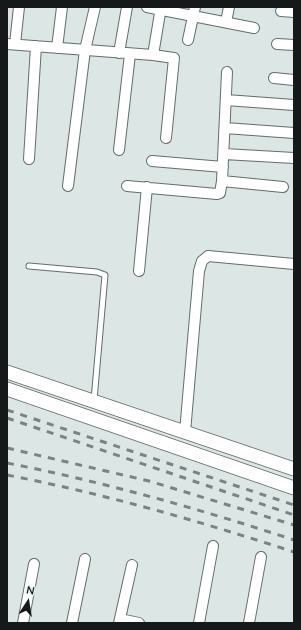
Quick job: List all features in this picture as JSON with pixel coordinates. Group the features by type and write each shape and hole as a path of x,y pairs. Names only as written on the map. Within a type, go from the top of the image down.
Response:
{"street":[{"path":"19,7 11,44 170,56 174,58 175,62 166,138"},
{"path":"57,48 62,7"},
{"path":"68,186 85,50 95,7"},
{"path":"119,53 127,7"},
{"path":"147,7 194,12 226,22 254,28"},
{"path":"226,22 229,7"},
{"path":"153,55 160,8"},
{"path":"282,11 294,12"},
{"path":"188,40 194,12"},
{"path":"276,44 294,45"},
{"path":"29,159 36,46"},
{"path":"119,150 130,54"},
{"path":"127,186 217,194 221,190 227,72"},
{"path":"274,78 294,80"},
{"path":"226,100 294,105"},
{"path":"225,128 294,133"},
{"path":"224,154 294,158"},
{"path":"152,161 223,167"},
{"path":"222,181 283,187"},
{"path":"139,271 147,187"},
{"path":"185,432 199,271 202,261 208,256 294,264"},
{"path":"7,372 292,469 289,487 7,390"},
{"path":"78,414 88,399"},
{"path":"199,623 213,546"},
{"path":"249,623 261,557"},
{"path":"72,623 84,559"},
{"path":"23,623 34,564"},
{"path":"132,565 120,621 140,623"}],"lane":[{"path":"29,266 97,272 105,275 88,399"}],"railway":[{"path":"7,410 294,505"},
{"path":"7,418 294,515"},
{"path":"7,448 149,481 294,525"},
{"path":"7,463 43,470 152,497 294,540"},
{"path":"7,475 44,482 152,509 294,552"}]}
